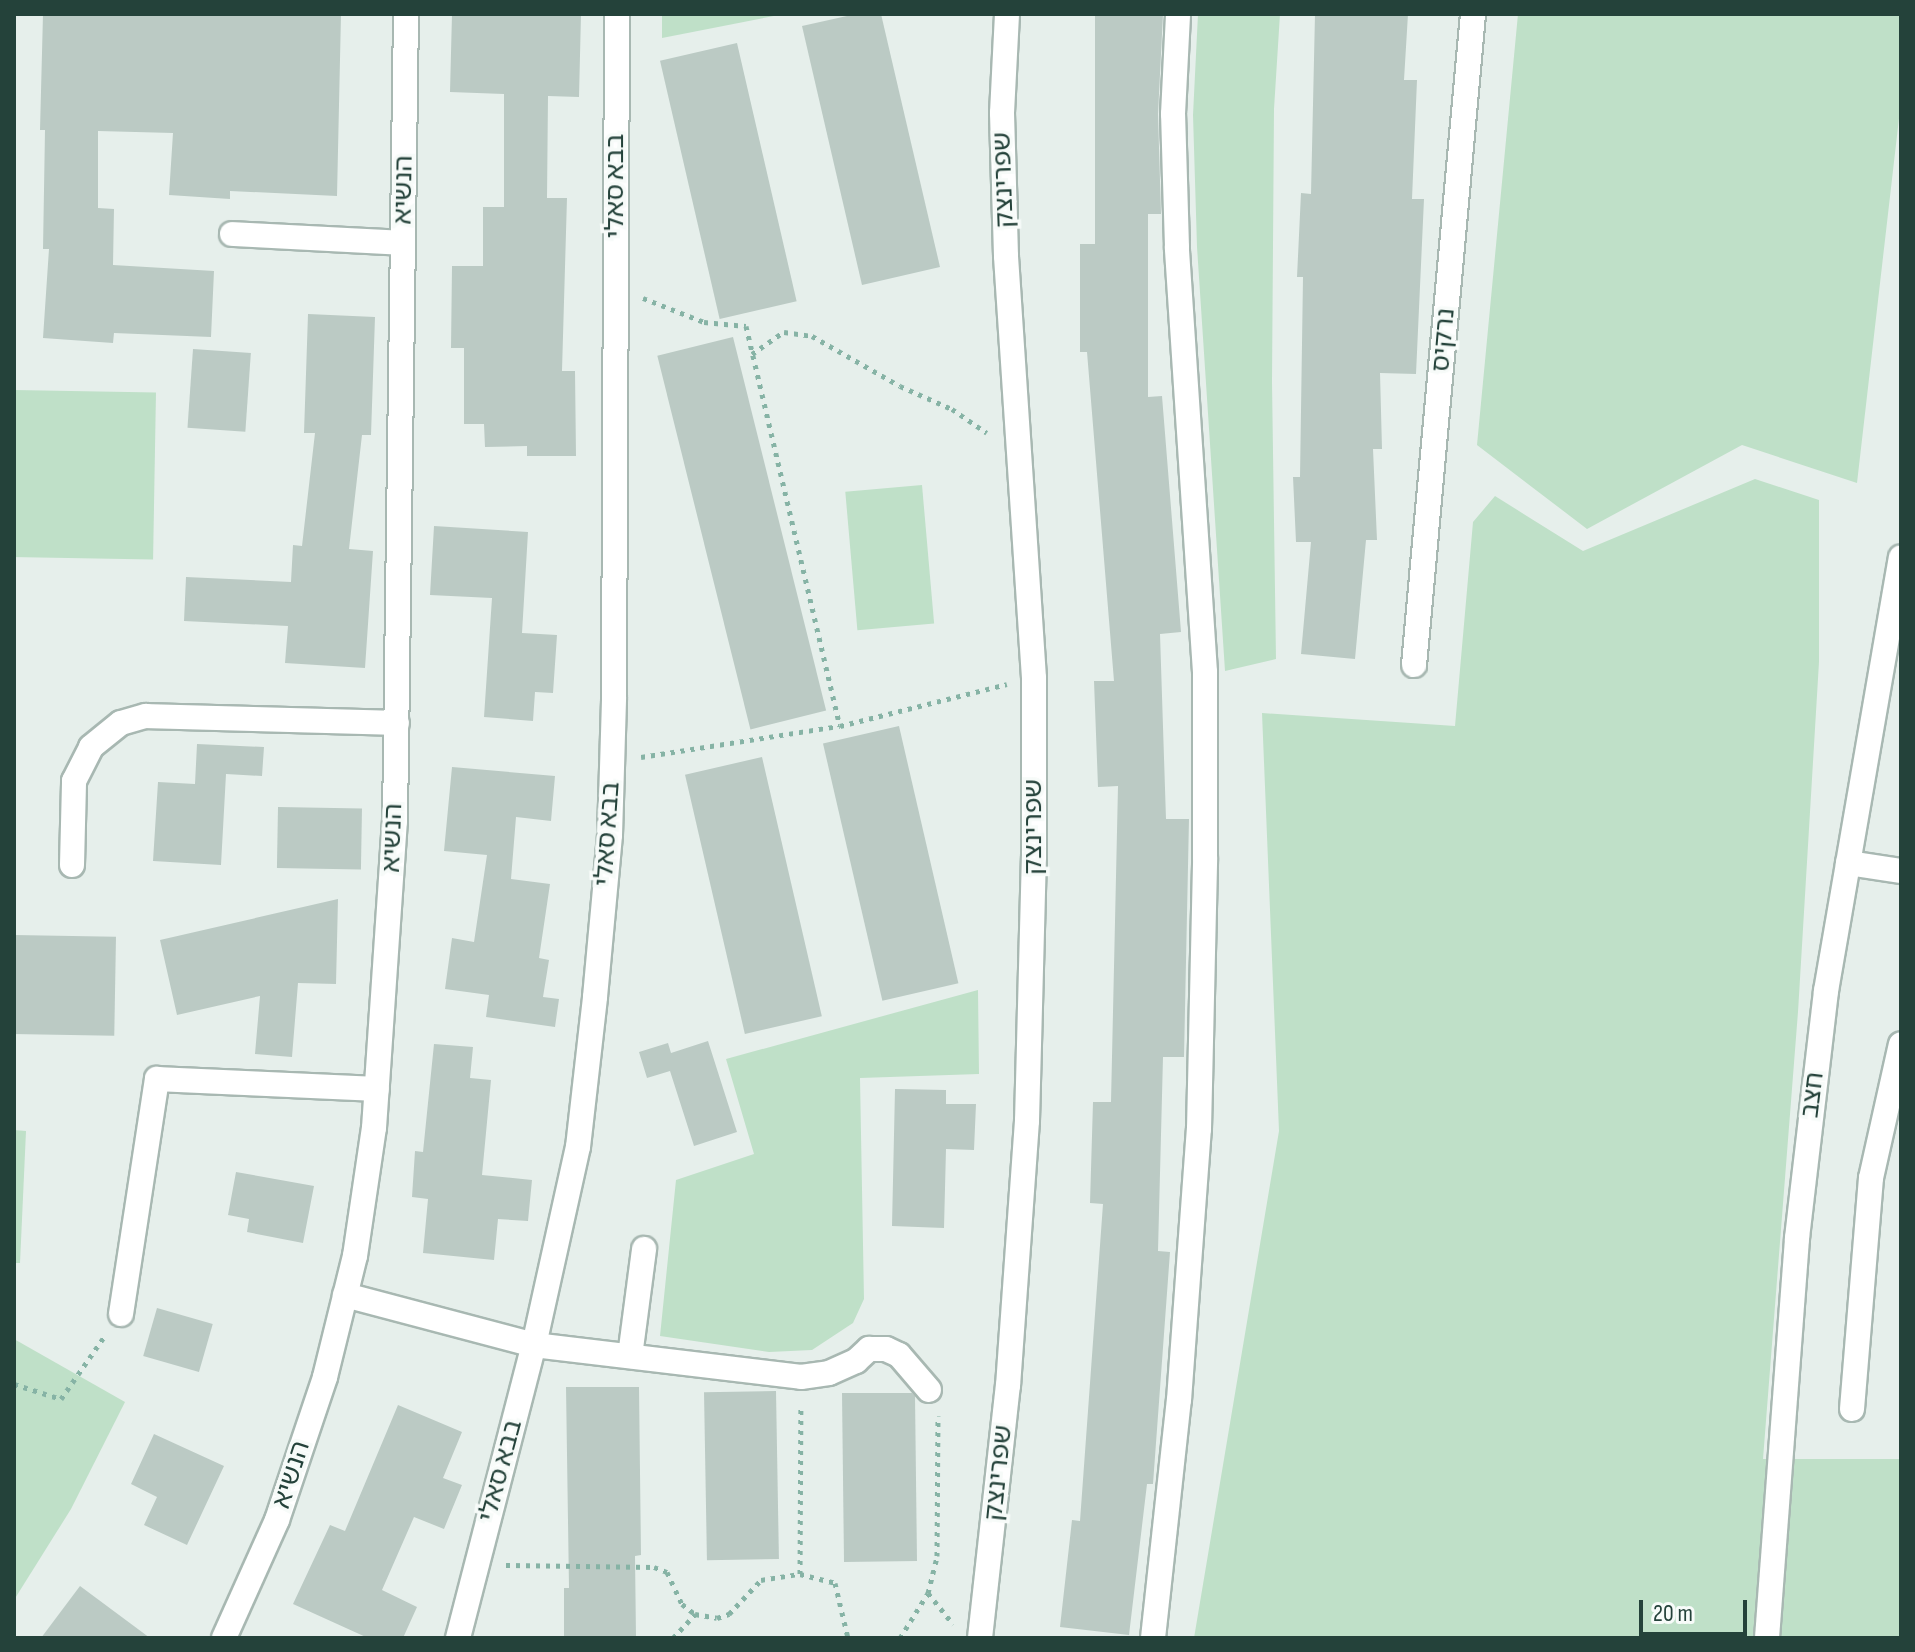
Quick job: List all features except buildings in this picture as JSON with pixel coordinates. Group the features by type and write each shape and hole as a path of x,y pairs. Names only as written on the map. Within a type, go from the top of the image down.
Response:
{"street":[{"name":"הנשיא","path":"224,1638 277,1520 325,1377 355,1256 377,1089 393,852 397,723 406,14"},
{"name":"בבא סאלי","path":"458,1638 534,1345 578,1147 607,865 612,761 617,14"},
{"name":"שפרינצק","path":"980,1638 1008,1386 1027,1121 1034,678 1003,160 1007,14"},
{"path":"1153,1638 1179,1400 1199,1129 1205,874 1205,672 1176,218 1173,114 1178,14"},
{"name":"נרקיס","path":"1414,665 1473,14"},
{"path":"232,234 403,243"},
{"name":"חצב","path":"1767,1638 1797,1238 1826,991 1901,557"},
{"path":"72,865 74,781 91,747 121,723 146,716 397,723"},
{"path":"1848,863 1901,871"},
{"path":"1852,1409 1871,1178 1901,1044"},
{"path":"121,1314 157,1079 377,1089"},
{"path":"630,1356 644,1249"},
{"path":"345,1295 534,1345 801,1377 829,1373 856,1361 869,1349 886,1349 899,1355 929,1390"}],"path":[{"path":"616,287 704,322 746,326 840,726"},
{"path":"752,354 784,332 812,336 900,386 952,409 1019,456"},
{"path":"612,761 840,726 1034,678"},
{"path":"14,1384 61,1399 121,1314"},
{"path":"800,1574 801,1377"},
{"path":"900,1638 928,1593 937,1556 939,1405 929,1390"},
{"path":"477,1564 654,1567 667,1572 682,1604 695,1614 717,1618 729,1614 761,1580 800,1574 835,1583 848,1638"},
{"path":"928,1593 955,1627"},
{"path":"673,1638 695,1614"}],"green space":[{"path":"662,14 784,14 662,38"},
{"path":"1198,14 1280,14 1274,109 1272,382 1276,659 1225,671 1197,247 1193,115"},
{"path":"1518,14 1901,14 1901,101 1857,483 1742,445 1587,529 1477,445"},
{"path":"14,390 156,392 153,559 14,557"},
{"path":"1755,479 1819,500 1819,662 1798,1012 1763,1459 1901,1459 1901,1638 1194,1638 1279,1131 1262,713 1455,726 1473,522 1495,496 1583,551"},
{"path":"922,485 934,623 857,630 845,492"},
{"path":"978,990 979,1074 860,1078 864,1299 853,1323 812,1350 769,1352 660,1336 676,1180 754,1154 726,1059"},
{"path":"14,1130 26,1131 20,1263 14,1263"},
{"path":"14,1339 125,1402 71,1509 14,1600"}]}
